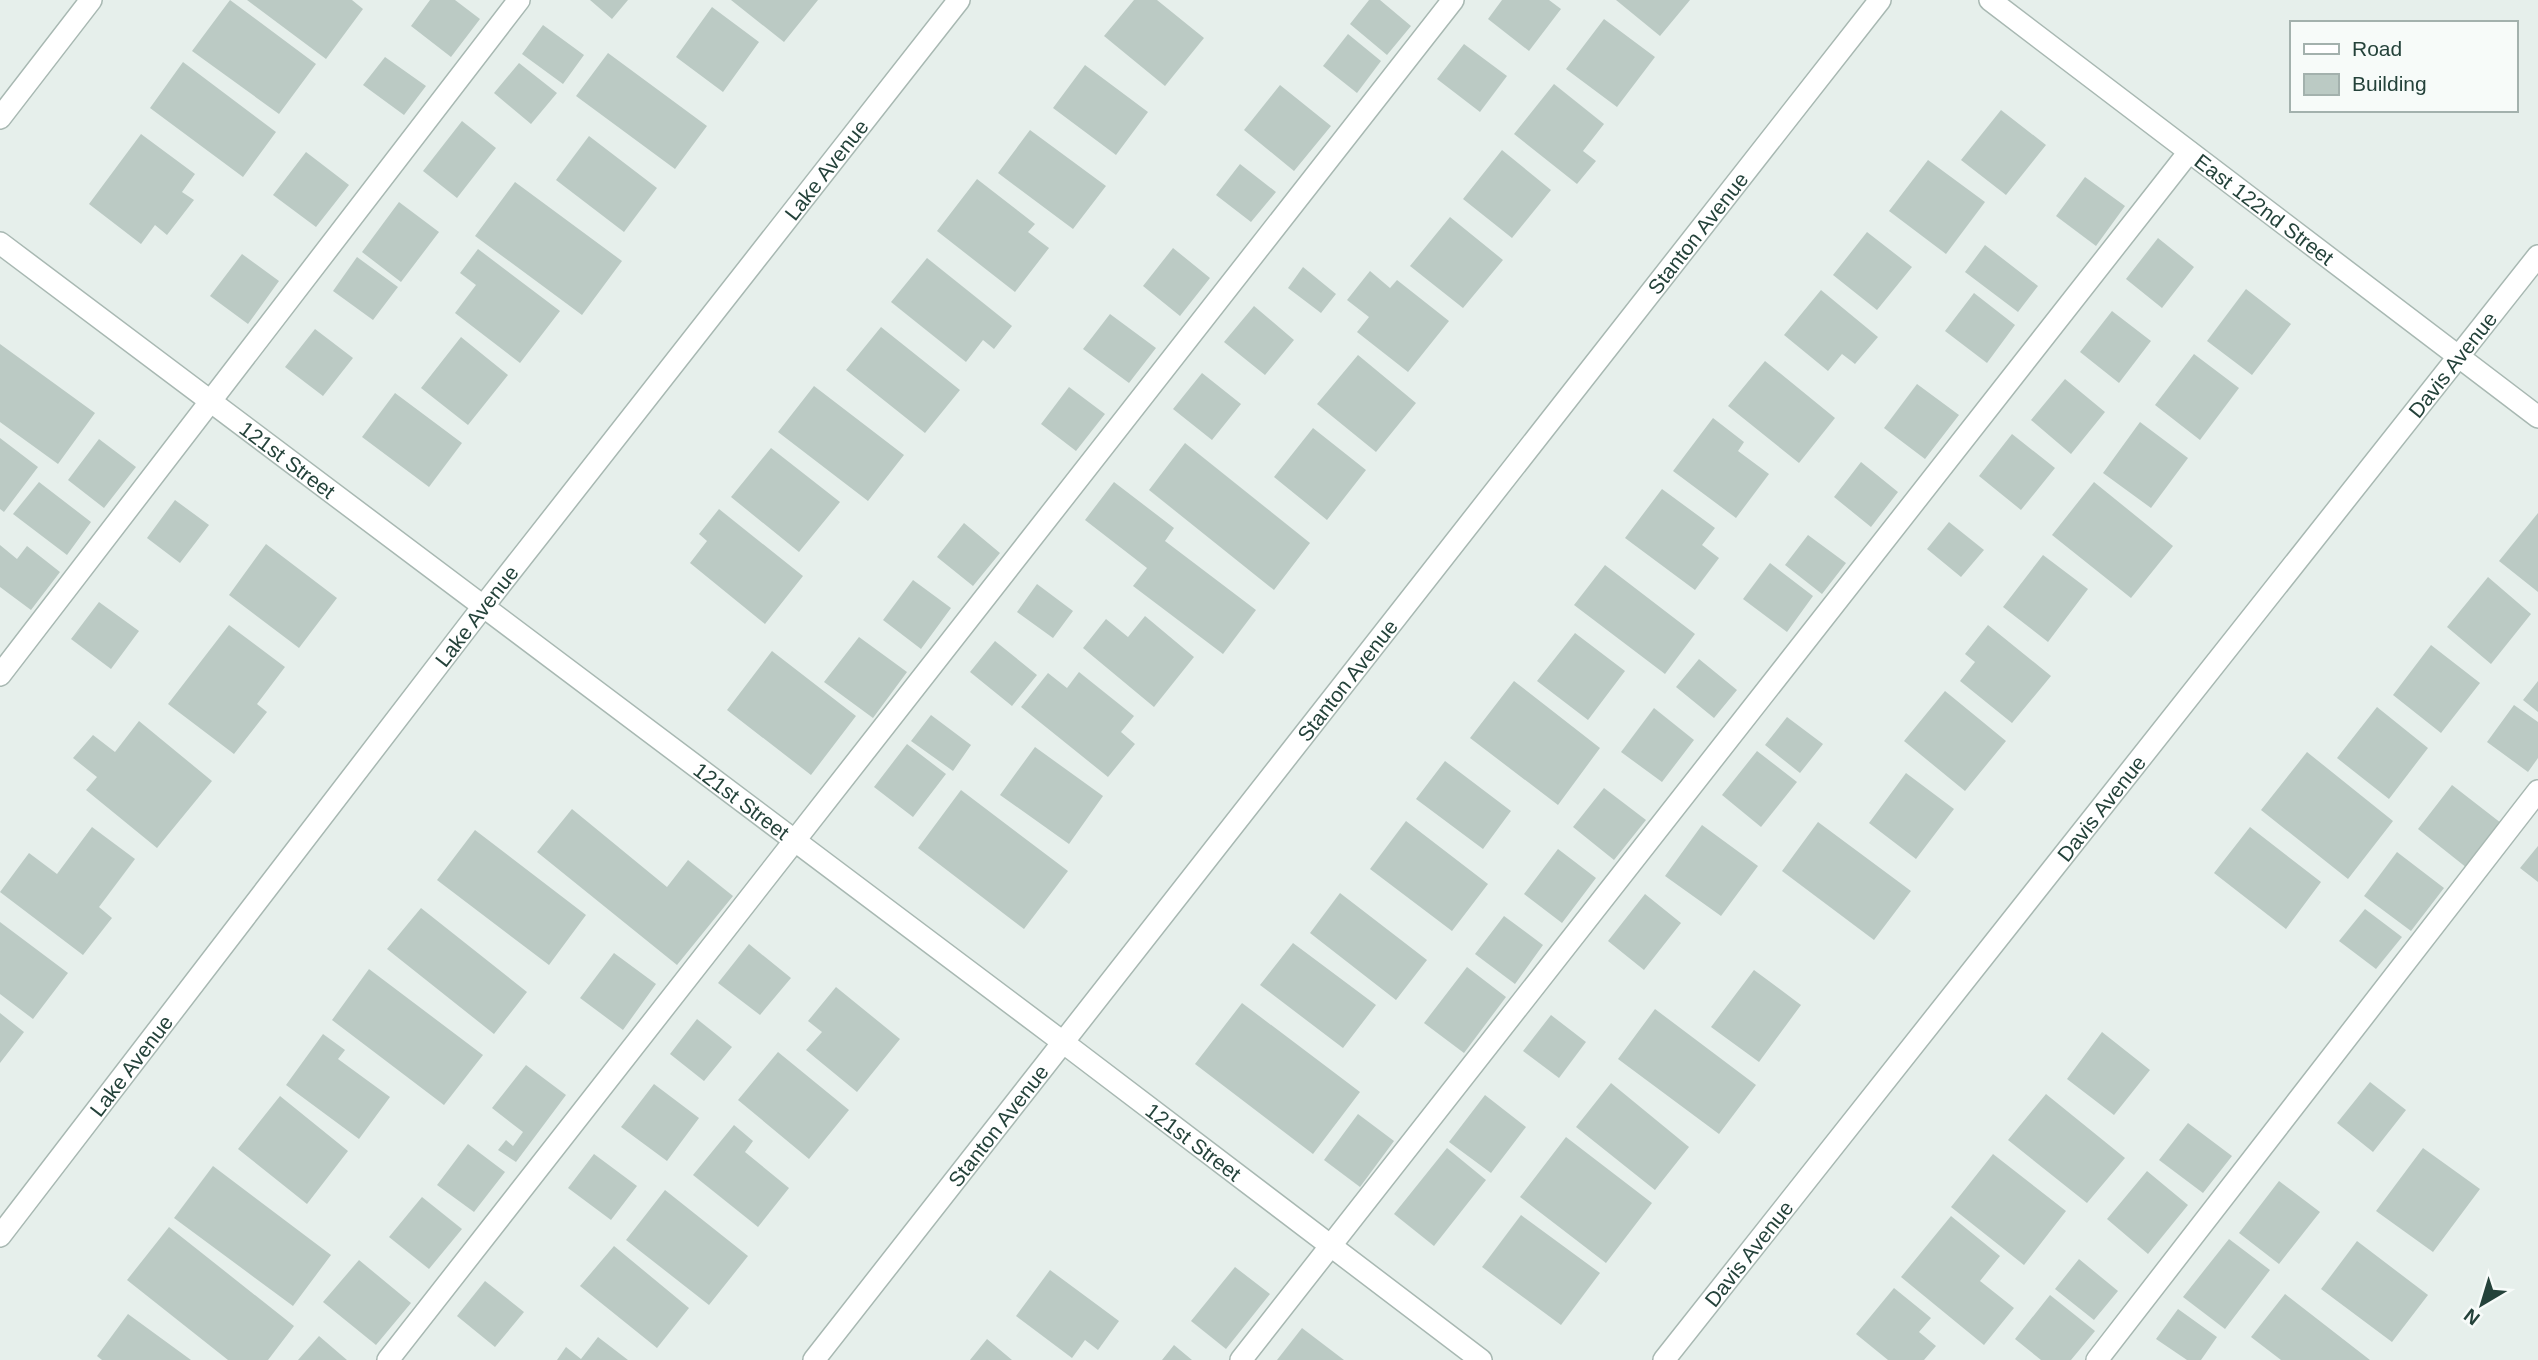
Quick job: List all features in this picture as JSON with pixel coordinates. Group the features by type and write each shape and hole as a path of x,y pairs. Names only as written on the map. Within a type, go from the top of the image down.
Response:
{"street":[{"path":"0,118 91,0"},
{"path":"0,675 519,0"},
{"name":"Lake Avenue","path":"0,1236 482,608 959,0"},
{"path":"388,1360 1453,0"},
{"name":"Stanton Avenue","path":"814,1360 1880,0"},
{"name":"East 122nd Street","path":"1990,0 2538,417"},
{"path":"1241,1360 2189,152"},
{"name":"121st Street","path":"0,243 1481,1360"},
{"name":"Davis Avenue","path":"1664,1360 2538,256"},
{"path":"2097,1360 2538,791"}],"building":[{"path":"230,0 316,64 279,114 192,51"},
{"path":"247,0 352,0 363,9 326,59"},
{"path":"430,0 455,0 480,19 451,57 411,26"},
{"path":"590,0 628,0 612,19"},
{"path":"731,0 818,0 784,42"},
{"path":"1134,0 1157,0 1204,38 1165,86 1104,36"},
{"path":"1369,0 1380,0 1411,26 1387,55 1350,24"},
{"path":"1502,0 1549,0 1561,9 1529,51 1488,19"},
{"path":"1616,0 1690,0 1660,36"},
{"path":"712,7 759,42 723,92 676,57"},
{"path":"1604,19 1655,57 1617,107 1566,69"},
{"path":"543,25 584,55 563,84 522,54"},
{"path":"1348,34 1381,61 1357,93 1323,66"},
{"path":"1464,44 1507,76 1480,112 1437,79"},
{"path":"608,53 707,126 675,169 576,96"},
{"path":"385,57 426,86 404,115 363,85"},
{"path":"183,62 276,132 243,177 150,108"},
{"path":"519,63 557,93 531,124 494,93"},
{"path":"1085,65 1148,112 1116,155 1053,108"},
{"path":"1554,84 1604,124 1583,151 1596,161 1577,184 1514,134"},
{"path":"1280,85 1331,126 1294,171 1244,130"},
{"path":"2001,110 2046,145 2006,195 1961,160"},
{"path":"462,121 496,148 457,198 423,171"},
{"path":"1030,130 1106,186 1073,229 998,173"},
{"path":"141,134 195,174 182,192 194,200 167,235 155,225 141,244 89,204"},
{"path":"589,136 657,188 624,232 556,180"},
{"path":"1502,150 1551,190 1512,238 1463,199"},
{"path":"306,152 349,185 316,227 273,195"},
{"path":"1928,160 1985,202 1946,254 1889,211"},
{"path":"1240,164 1276,192 1251,222 1216,195"},
{"path":"2085,177 2125,206 2096,246 2056,216"},
{"path":"977,179 1035,224 1028,232 1049,248 1015,292 937,231"},
{"path":"515,182 622,261 582,315 475,236"},
{"path":"399,202 439,232 401,282 362,252"},
{"path":"1450,217 1503,260 1463,308 1410,266"},
{"path":"1867,232 1912,267 1877,310 1833,275"},
{"path":"2158,238 2194,267 2162,308 2126,279"},
{"path":"1985,245 2038,286 2018,312 1965,272"},
{"path":"1173,248 1210,278 1180,316 1143,286"},
{"path":"478,249 560,311 520,363 455,313 476,285 460,273"},
{"path":"242,254 279,281 248,324 210,296"},
{"path":"357,257 398,287 373,320 333,291"},
{"path":"927,258 1012,326 994,349 983,340 966,362 891,302"},
{"path":"1303,267 1336,294 1321,313 1288,288"},
{"path":"1370,271 1390,288 1397,280 1449,321 1408,372 1357,332 1369,317 1347,300"},
{"path":"2246,289 2291,324 2252,375 2207,341"},
{"path":"1821,290 1878,337 1855,364 1842,354 1828,371 1784,335"},
{"path":"1974,293 2015,325 1987,363 1945,331"},
{"path":"1254,306 1294,340 1265,375 1224,342"},
{"path":"2112,311 2151,341 2119,383 2080,352"},
{"path":"1110,314 1156,348 1129,383 1083,349"},
{"path":"881,327 960,390 925,433 846,370"},
{"path":"315,329 353,358 323,396 285,367"},
{"path":"461,337 508,375 468,425 421,388"},
{"path":"0,344 95,413 58,464 0,422"},
{"path":"2194,354 2239,388 2200,440 2155,405"},
{"path":"1358,355 1416,403 1376,452 1317,404"},
{"path":"1765,361 1835,418 1799,463 1728,406"},
{"path":"1202,373 1241,404 1212,440 1173,409"},
{"path":"2065,379 2105,412 2071,454 2031,420"},
{"path":"1917,384 1959,415 1925,459 1884,428"},
{"path":"814,386 904,455 868,501 778,432"},
{"path":"1069,387 1105,414 1076,451 1041,424"},
{"path":"395,393 462,443 429,487 362,437"},
{"path":"1713,418 1744,442 1738,451 1769,474 1736,518 1673,471"},
{"path":"2140,422 2188,458 2151,508 2103,473"},
{"path":"1313,428 1366,470 1327,520 1274,477"},
{"path":"2012,434 2055,468 2021,510 1979,476"},
{"path":"0,438 38,467 4,512 0,509"},
{"path":"99,439 136,467 104,508 68,480"},
{"path":"1185,443 1310,543 1274,590 1149,490"},
{"path":"771,448 840,502 799,552 731,497"},
{"path":"1861,462 1898,492 1871,527 1834,497"},
{"path":"39,482 91,522 67,555 13,514"},
{"path":"1114,482 1174,528 1165,541 1256,610 1223,654 1133,586 1147,568 1085,520"},
{"path":"2094,482 2173,546 2131,598 2052,535"},
{"path":"1662,489 1715,528 1702,545 1719,558 1695,590 1625,538"},
{"path":"175,500 209,525 180,563 147,538"},
{"path":"719,509 803,576 765,624 690,563 707,541 699,534"},
{"path":"2538,513 2538,592 2499,561"},
{"path":"1949,522 1984,550 1961,577 1927,549"},
{"path":"964,523 1000,553 973,586 937,557"},
{"path":"1808,535 1846,563 1822,594 1785,565"},
{"path":"266,544 337,598 299,648 229,595"},
{"path":"0,545 17,559 27,546 60,572 31,610 0,587"},
{"path":"2043,555 2088,589 2048,642 2003,607"},
{"path":"1770,563 1813,596 1787,632 1743,599"},
{"path":"1605,565 1695,634 1665,674 1574,605"},
{"path":"2488,577 2531,614 2491,664 2447,627"},
{"path":"913,580 951,608 921,649 883,620"},
{"path":"1037,584 1073,611 1053,638 1017,612"},
{"path":"99,602 139,631 111,669 71,639"},
{"path":"1145,616 1194,657 1154,707 1083,648 1106,619 1128,637"},
{"path":"229,625 285,667 257,704 267,712 234,754 168,704"},
{"path":"1988,625 2051,676 2012,723 1960,681 1975,662 1965,654"},
{"path":"1575,633 1625,671 1588,720 1537,681"},
{"path":"859,637 907,672 873,718 824,682"},
{"path":"995,641 1037,675 1012,706 970,672"},
{"path":"2431,645 2480,683 2441,733 2393,695"},
{"path":"772,651 856,716 811,775 727,710"},
{"path":"1699,659 1737,690 1714,718 1676,687"},
{"path":"1079,672 1134,716 1121,732 1135,744 1108,777 1021,707 1048,673 1067,688"},
{"path":"1514,681 1600,748 1558,805 1470,738"},
{"path":"2538,681 2538,712 2523,700"},
{"path":"1945,691 2006,741 1965,791 1904,741"},
{"path":"2514,705 2538,722 2538,758 2528,772 2487,742"},
{"path":"2377,707 2428,748 2389,799 2337,758"},
{"path":"1654,708 1694,740 1662,782 1621,752"},
{"path":"931,715 971,745 953,771 911,741"},
{"path":"1787,717 1823,744 1800,773 1765,745"},
{"path":"139,721 212,781 157,848 86,790 97,777 73,758 93,735 115,752"},
{"path":"907,744 946,774 913,817 874,787"},
{"path":"1035,747 1103,796 1069,844 1000,795"},
{"path":"1757,751 1797,782 1761,827 1722,795"},
{"path":"2307,752 2393,821 2348,879 2261,810"},
{"path":"1445,761 1511,811 1483,849 1416,799"},
{"path":"1906,773 1954,809 1916,859 1869,823"},
{"path":"2452,785 2501,823 2467,868 2418,829"},
{"path":"1604,788 1646,820 1614,860 1573,827"},
{"path":"961,790 1068,871 1024,929 918,848"},
{"path":"572,809 667,887 688,860 733,896 677,965 537,852"},
{"path":"1406,821 1488,884 1452,931 1370,869"},
{"path":"1818,822 1911,891 1874,940 1782,871"},
{"path":"1702,825 1758,866 1721,916 1665,876"},
{"path":"92,827 135,859 99,907 112,918 83,955 0,892 29,853 57,874"},
{"path":"2250,827 2321,882 2286,929 2214,873"},
{"path":"475,830 586,915 549,965 437,880"},
{"path":"2538,846 2538,882 2520,868"},
{"path":"1558,849 1596,878 1562,923 1524,894"},
{"path":"2397,852 2444,888 2411,931 2364,896"},
{"path":"1340,893 1427,960 1396,1000 1310,933"},
{"path":"1645,894 1681,923 1644,970 1608,941"},
{"path":"421,908 527,992 494,1034 387,949"},
{"path":"2365,909 2402,937 2376,969 2339,941"},
{"path":"1504,916 1543,945 1515,984 1475,954"},
{"path":"0,922 68,973 33,1019 0,994"},
{"path":"1293,943 1376,1005 1343,1048 1260,985"},
{"path":"749,944 791,978 760,1015 718,983"},
{"path":"614,953 656,984 623,1030 580,998"},
{"path":"1467,967 1506,997 1464,1053 1424,1023"},
{"path":"369,969 483,1055 444,1105 332,1020"},
{"path":"1754,970 1801,1005 1759,1062 1711,1027"},
{"path":"836,987 900,1039 857,1092 806,1050 822,1032 808,1021"},
{"path":"1242,1003 1360,1092 1313,1154 1195,1064"},
{"path":"1655,1009 1756,1085 1719,1134 1618,1059"},
{"path":"0,1013 24,1032 0,1063"},
{"path":"1551,1015 1586,1042 1559,1078 1523,1051"},
{"path":"697,1019 732,1047 704,1081 670,1054"},
{"path":"2102,1032 2150,1070 2114,1115 2067,1079"},
{"path":"323,1034 345,1050 338,1059 390,1097 359,1139 286,1085"},
{"path":"778,1052 849,1110 809,1159 738,1100"},
{"path":"526,1065 566,1095 516,1162 498,1150 506,1140 513,1146 523,1132 492,1108"},
{"path":"2370,1082 2406,1110 2373,1152 2337,1123"},
{"path":"1611,1083 1689,1147 1655,1190 1576,1127"},
{"path":"654,1084 699,1118 667,1161 621,1127"},
{"path":"2046,1094 2125,1158 2087,1203 2008,1140"},
{"path":"1485,1095 1526,1127 1491,1173 1449,1142"},
{"path":"280,1096 348,1151 307,1204 238,1149"},
{"path":"1358,1114 1394,1141 1360,1187 1324,1160"},
{"path":"2188,1123 2232,1156 2203,1193 2159,1160"},
{"path":"734,1125 753,1141 745,1152 789,1188 758,1227 693,1175"},
{"path":"1566,1137 1652,1203 1606,1263 1520,1197"},
{"path":"468,1144 505,1172 474,1212 437,1185"},
{"path":"1447,1148 1486,1180 1434,1246 1394,1214"},
{"path":"2423,1148 2480,1189 2433,1252 2376,1211"},
{"path":"594,1154 637,1186 611,1220 568,1188"},
{"path":"1993,1154 2066,1211 2024,1265 1951,1207"},
{"path":"213,1166 331,1255 293,1306 174,1218"},
{"path":"2147,1171 2188,1205 2148,1254 2107,1219"},
{"path":"2279,1181 2320,1212 2279,1264 2239,1233"},
{"path":"665,1190 748,1256 709,1305 626,1240"},
{"path":"422,1197 462,1229 429,1269 389,1237"},
{"path":"1521,1215 1600,1273 1561,1325 1482,1267"},
{"path":"1951,1216 2000,1256 1980,1281 2014,1308 1984,1345 1901,1277"},
{"path":"169,1227 294,1326 268,1360 228,1360 127,1280"},
{"path":"2229,1239 2270,1270 2225,1329 2183,1297"},
{"path":"2357,1241 2428,1295 2392,1342 2321,1289"},
{"path":"614,1246 689,1308 657,1348 580,1286"},
{"path":"2079,1259 2118,1291 2094,1320 2055,1289"},
{"path":"359,1260 411,1303 376,1345 323,1302"},
{"path":"1235,1267 1270,1294 1226,1349 1191,1321"},
{"path":"1050,1270 1119,1321 1098,1350 1085,1340 1072,1358 1016,1316"},
{"path":"485,1281 524,1312 495,1347 457,1316"},
{"path":"1894,1288 1931,1318 1919,1332 1936,1346 1924,1360 1888,1360 1856,1334"},
{"path":"2285,1294 2370,1360 2281,1360 2251,1337"},
{"path":"2050,1295 2095,1331 2071,1360 2041,1360 2015,1339"},
{"path":"2178,1309 2217,1337 2201,1360 2187,1360 2156,1339"},
{"path":"128,1314 191,1360 102,1360 97,1356"},
{"path":"1302,1328 1344,1360 1277,1360"},
{"path":"319,1336 347,1360 298,1360"},
{"path":"598,1337 628,1360 557,1360 566,1347 581,1359"},
{"path":"987,1339 1012,1360 970,1360"},
{"path":"1174,1345 1192,1360 1162,1360"}]}
